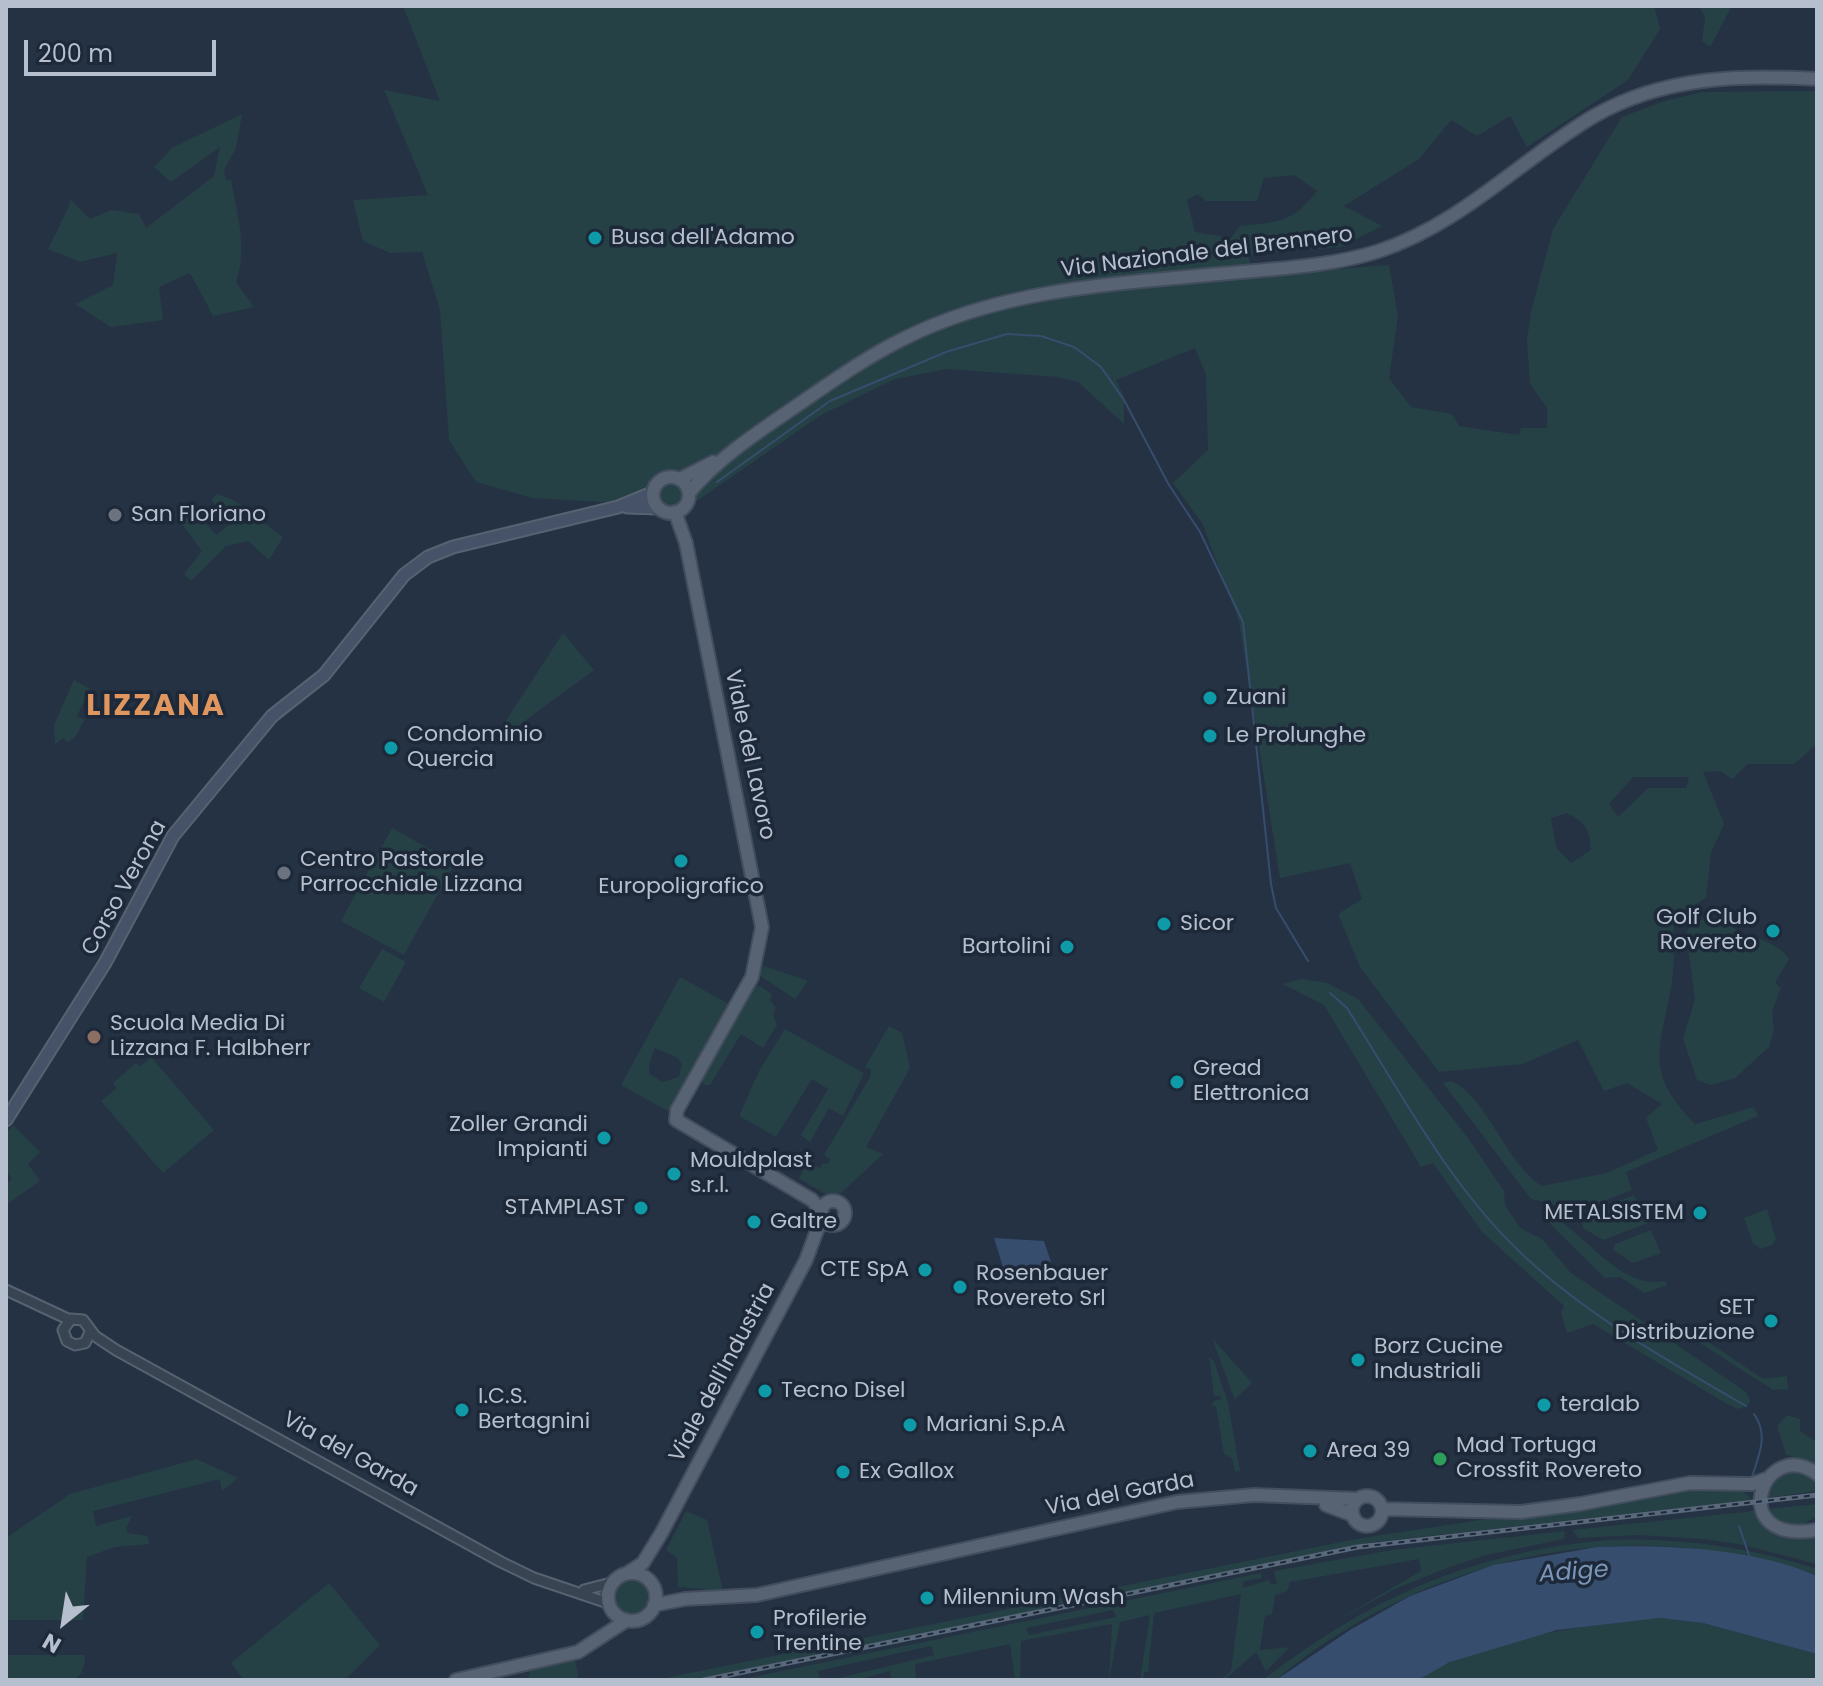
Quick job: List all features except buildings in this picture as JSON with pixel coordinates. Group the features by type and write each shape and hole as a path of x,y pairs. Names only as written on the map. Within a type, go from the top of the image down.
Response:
{"main road":[{"name":"Via Nazionale del Brennero","path":"689,493 740,448 884,349 979,308 1052,292 1255,271 1370,253 1458,215 1592,118 1638,96 1683,83 1722,77 1817,79"},
{"name":"Via Nazionale del Brennero","path":"680,479 740,448"},
{"path":"662,479 680,479 689,493 686,505 675,512 658,508 618,507 652,493 662,479"},
{"path":"652,493 658,508"},
{"name":"Corso Verona","path":"6,1120 105,963 173,836 272,716 324,675 404,575 428,557 453,547 618,507"},
{"name":"Viale del Lavoro","path":"675,512 686,543 761,918 762,938 752,977 677,1110 676,1120 686,1129 812,1200 826,1214"},
{"name":"Viale dell'Industria","path":"629,1572 643,1563 662,1532 819,1233 826,1214"},
{"name":"Via del Garda","path":"1382,1509 1542,1510 1687,1483 1728,1481 1752,1484 1789,1466 1805,1467 1817,1474"},
{"path":"1760,1502 1766,1479"},
{"path":"1728,1481 1751,1491 1760,1502 1764,1516 1774,1527 1788,1533 1817,1527"},
{"name":"Via del Garda","path":"610,1606 627,1620 643,1618 654,1605 685,1599 757,1595 1177,1502 1254,1495 1373,1497 1382,1509"},
{"path":"1353,1515 1358,1499"},
{"name":"Via del Garda","path":"893,1563 1199,1503 1277,1501 1333,1506 1353,1515 1360,1524 1369,1526 1378,1522 1382,1509"},
{"name":"Viale dell'Industria","path":"653,1585 648,1567 662,1532"},
{"name":"Via del Garda","path":"611,1583 629,1572 641,1574 653,1585 685,1599"},
{"path":"598,1640 610,1606 611,1583"},
{"path":"653,1585 654,1605"},
{"path":"456,1680 569,1654 598,1640 627,1620"}],"street":[{"path":"6,1290 67,1324 83,1320 90,1332 85,1343 69,1343 63,1336 67,1324"},
{"name":"Via del Garda","path":"90,1332 116,1350 501,1562 610,1606"},
{"name":"Via del Garda","path":"85,1343 116,1350"},
{"name":"Via del Garda","path":"568,1589 594,1590 611,1583"}],"green space":[{"path":"403,6 1654,6 1660,29 1628,80 1527,147 1510,116 1477,136 1451,120 1419,159 1344,206 1382,226 1341,247 1248,255 1253,275 1389,265 1398,316 1389,378 1411,407 1452,414 1459,426 1519,435 1521,428 1547,428 1547,408 1530,384 1527,340 1531,312 1553,229 1622,117 1664,101 1703,92 1817,91 1817,744 1794,764 1748,764 1732,779 1720,771 1703,772 1724,824 1711,853 1706,898 1674,918 1673,973 1660,1057 1667,1088 1695,1124 1754,1107 1758,1116 1626,1172 1632,1190 1611,1198 1573,1207 1550,1204 1551,1199 1545,1202 1531,1199 1443,1083 1451,1081 1475,1100 1518,1163 1542,1186 1607,1173 1658,1150 1646,1118 1662,1104 1627,1083 1604,1091 1578,1040 1523,1064 1439,1072 1360,967 1338,914 1362,899 1350,863 1280,878 1239,621 1202,523 1173,483 1208,450 1206,375 1195,348 1116,380 1124,397 1124,424 1078,382 1058,377 947,369 895,379 821,415 688,507 532,498 476,482 449,440 440,310 422,252 390,253 363,241 353,200 428,195 384,90 440,101","holes":["1294,175 1317,191 1292,215 1275,222 1240,226 1231,238 1195,232 1187,200 1198,194 1206,201 1257,201 1264,178","1633,777 1689,778 1686,788 1648,788 1618,817 1609,804","1567,813 1578,820 1588,831 1591,850 1571,863 1556,847 1551,818"]},
{"path":"1699,6 1732,6 1710,47 1702,41 1705,17"},
{"path":"242,114 236,148 224,170 226,180 231,180 240,231 241,256 236,282 254,307 213,316 190,273 159,287 163,320 111,327 75,304 113,285 117,253 80,262 48,249 70,204 69,198 90,219 111,210 139,214 146,228 214,176 220,147 171,182 154,167 172,148"},
{"path":"216,494 243,506 283,537 269,560 248,541 226,546 191,581 184,574 202,551 182,524 192,511 217,535 234,520 211,501"},
{"path":"563,633 594,670 488,748"},
{"path":"74,680 90,689 77,716 84,720 76,736 67,743 64,738 55,744 54,725"},
{"path":"392,828 455,863 404,955 341,921"},
{"name":"Golf Club Rovereto","path":"1705,918 1724,920 1745,937 1757,938 1775,946 1789,959 1775,983 1781,988 1772,1011 1774,1030 1769,1047 1735,1078 1711,1085 1697,1080 1683,1039 1695,999 1686,933 1690,926"},
{"path":"382,949 406,962 384,1002 359,988"},
{"path":"764,966 808,981 795,999 759,975"},
{"path":"680,977 729,1004 670,1112 621,1085","holes":["655,1048 678,1058 682,1065 679,1077 662,1082 650,1074 649,1064"]},
{"path":"1302,979 1327,983 1358,999 1468,1138 1504,1191 1505,1205 1520,1228 1542,1239 1570,1272 1746,1392 1750,1400 1748,1406 1738,1409 1724,1402 1593,1324 1567,1333 1561,1313 1564,1306 1482,1232 1433,1163 1421,1167 1324,1005 1283,984"},
{"path":"760,986 772,994 770,1000 776,1008 773,1015 777,1025 763,1048 741,1034 710,1085 704,1085 700,1078 753,987"},
{"path":"889,1026 902,1033 910,1068 866,1147 883,1154 841,1193 826,1194 799,1179 807,1162 820,1168 823,1163 828,1164 830,1159 824,1155 870,1077 871,1070 865,1067"},
{"path":"785,1029 864,1073 843,1116 829,1108 810,1142 801,1135 828,1089 812,1079 776,1137 739,1116 759,1071"},
{"path":"151,1057 214,1130 163,1173 101,1101 117,1088 113,1083 136,1063 140,1067"},
{"path":"13,1125 40,1152 28,1164 40,1181 6,1205 6,1185 12,1178 6,1172 6,1134"},
{"path":"1634,1195 1648,1223 1603,1240 1583,1228 1582,1219 1586,1214"},
{"path":"1767,1209 1776,1239 1772,1245 1761,1249 1753,1243 1744,1218"},
{"path":"1549,1214 1618,1269 1649,1282 1665,1281 1667,1285 1645,1293 1620,1277 1605,1278 1551,1225 1546,1217"},
{"path":"1651,1230 1661,1253 1633,1263 1613,1250 1615,1244"},
{"path":"1698,1330 1701,1337 1763,1379 1787,1376 1788,1389 1773,1390 1686,1334"},
{"path":"1212,1338 1252,1383 1235,1399 1234,1398"},
{"path":"1209,1357 1214,1361 1228,1403 1240,1471 1235,1472 1232,1458 1224,1454 1216,1406 1211,1406 1221,1396 1214,1396"},
{"path":"1787,1415 1800,1419 1800,1431 1817,1442 1817,1468 1786,1454 1777,1426"},
{"path":"197,1459 238,1478 222,1491 220,1479 93,1511 96,1526 132,1516 126,1528 128,1533 147,1536 150,1544 115,1547 87,1557 83,1620 6,1620 6,1538 70,1494"},
{"path":"1797,1470 1817,1482 1817,1491 1765,1498 1780,1474"},
{"path":"1695,1488 1734,1488 1752,1500 1374,1542 694,1680 670,1680 670,1677 1356,1539 1493,1518 1571,1511"},
{"path":"1817,1504 1817,1516 1799,1527 1776,1521 1767,1509"},
{"path":"686,1511 707,1520 723,1591 678,1587 677,1558 666,1550"},
{"path":"1754,1511 1767,1526 1781,1534 1817,1532 1817,1564 1739,1544 1703,1539 1640,1535 1578,1538 1572,1530"},
{"path":"1565,1531 1564,1539 1486,1555 1447,1568 1397,1588 1331,1624 1421,1571 1419,1559 1290,1582 1287,1591 1275,1595 1272,1614 1265,1616 1260,1650 1290,1647 1266,1671 1256,1652 1224,1680 1221,1680 1231,1671 1241,1594 1154,1613 1148,1672 1144,1672 1143,1680 1140,1680 1150,1615 1120,1622 1109,1680 1112,1624 1021,1641 1020,1680 1015,1680 1010,1644 915,1664 916,1680 892,1680 890,1671 857,1680 831,1680 934,1655 931,1646 818,1671 820,1680 738,1680 1261,1573 1262,1578 1244,1581 1243,1588 1269,1580 1271,1585 1277,1583 1274,1571 1392,1550","holes":["1113,1610 1116,1617 1029,1635 1026,1628"]},
{"path":"1608,1540 1661,1540 1740,1549 1817,1569 1817,1576 1746,1557 1684,1548 1622,1546 1559,1552 1498,1564 1438,1584 1381,1610 1326,1642 1276,1680 1263,1680 1343,1625 1425,1584 1512,1555"},
{"path":"631,1580 643,1585 648,1597 643,1609 631,1614 619,1609 614,1597 619,1585"},
{"path":"329,1583 380,1645 345,1680 244,1680 231,1663"},
{"path":"1660,1618 1703,1623 1817,1654 1817,1680 1418,1680 1445,1665 1504,1643 1597,1625"},
{"path":"6,1655 85,1655 85,1663 79,1676 73,1680 6,1680"},
{"path":"575,1659 579,1680 528,1680 530,1669"}],"water":[{"path":"994,1238 1044,1241 1051,1262 1019,1273 1016,1266 1004,1270"},
{"name":"Adige","path":"1651,1546 1709,1550 1766,1559 1817,1576 1817,1654 1703,1623 1660,1618 1557,1630 1450,1662 1418,1680 1276,1680 1350,1630 1410,1596 1493,1565 1597,1547"}],"waterway":[{"path":"717,482 830,401 946,352 1007,334 1041,336 1074,347 1101,367 1124,400 1169,485 1200,532 1243,622 1271,884 1276,908 1308,961"},
{"path":"1330,993 1347,1008 1450,1170 1497,1229 1524,1256 1602,1318 1746,1406"},
{"path":"1752,1477 1762,1437 1754,1414"},
{"path":"1739,1526 1750,1558"}],"railway":[{"path":"704,1680 1358,1547 1817,1495"}],"place":[{"name":"Busa dell'Adamo","path":"595,238"},
{"name":"San Floriano","path":"115,515"},
{"name":"Zuani","path":"1210,698"},
{"name":"Le Prolunghe","path":"1210,736"},
{"name":"Condominio Quercia","path":"391,748"},
{"name":"Europoligrafico","path":"681,861"},
{"name":"Centro Pastorale Parrocchiale Lizzana","path":"284,873"},
{"name":"Sicor","path":"1164,924"},
{"name":"Golf Club Rovereto","path":"1773,931"},
{"name":"Bartolini","path":"1067,947"},
{"name":"Scuola Media Di Lizzana F. Halbherr","path":"94,1037"},
{"name":"Gread Elettronica","path":"1177,1082"},
{"name":"Zoller Grandi Impianti","path":"604,1138"},
{"name":"Mouldplast s.r.l.","path":"674,1174"},
{"name":"STAMPLAST","path":"641,1208"},
{"name":"METALSISTEM","path":"1700,1213"},
{"name":"Galtre","path":"754,1222"},
{"name":"CTE SpA","path":"925,1270"},
{"name":"Rosenbauer Rovereto Srl","path":"960,1287"},
{"name":"SET Distribuzione","path":"1771,1321"},
{"name":"Borz Cucine Industriali","path":"1358,1360"},
{"name":"Tecno Disel","path":"765,1391"},
{"name":"teralab","path":"1544,1405"},
{"name":"I.C.S. Bertagnini","path":"462,1410"},
{"name":"Mariani S.p.A","path":"910,1425"},
{"name":"Area 39","path":"1310,1451"},
{"name":"Mad Tortuga Crossfit Rovereto","path":"1440,1459"},
{"name":"Ex Gallox","path":"843,1472"},
{"name":"Milennium Wash","path":"927,1598"},
{"name":"Profilerie Trentine","path":"757,1632"}],"district":[{"name":"LIZZANA","path":"156,707"}]}
